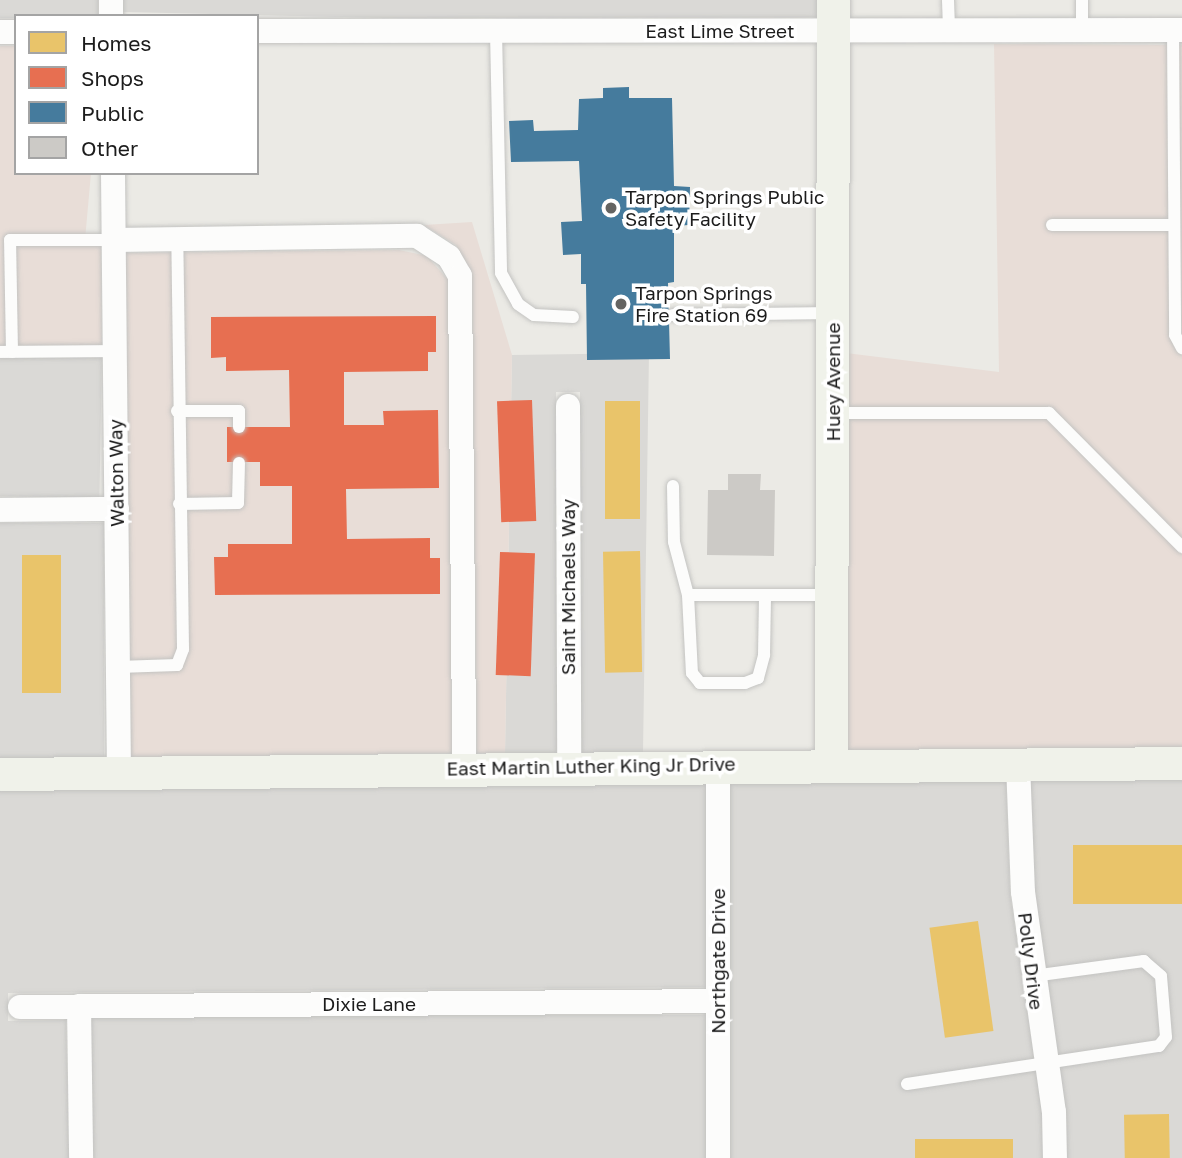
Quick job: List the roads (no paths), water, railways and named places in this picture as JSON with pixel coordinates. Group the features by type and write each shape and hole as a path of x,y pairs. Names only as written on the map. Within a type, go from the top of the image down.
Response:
{"street":[{"name":"East Lime Street","path":"259,32 496,31 833,15 948,31 1177,30"},
{"name":"Huey Avenue","path":"831,764 833,15"},
{"name":"Walton Way","path":"113,175 119,772"},
{"path":"114,240 417,236 449,257 460,276 464,767"},
{"name":"Saint Michaels Way","path":"568,406 569,767"},
{"path":"0,510 117,509"},
{"name":"East Martin Luther King Jr Drive","path":"0,774 464,767 1182,762"},
{"name":"Polly Drive","path":"1018,763 1021,873 1032,976 1046,1062 1055,1158"},
{"name":"Northgate Drive","path":"718,765 718,1158"},
{"name":"Dixie Lane","path":"20,1007 718,1001"},
{"path":"79,1006 81,1158"}],"lane":[{"path":"948,0 948,31"},
{"path":"1082,0 1082,30"},
{"path":"1177,30 1178,86 1173,225 1175,335 1182,348"},
{"path":"496,31 501,272 518,304 534,315 573,317"},
{"path":"1052,225 1173,225"},
{"path":"118,667 177,665 183,649 177,411 177,239"},
{"path":"114,240 10,240 6,352 115,352"},
{"path":"673,315 833,313"},
{"path":"177,411 239,411 239,427"},
{"path":"834,413 1049,413 1182,547"},
{"path":"179,504 238,503 239,463"},
{"path":"673,486 674,542 688,595 692,673 700,683 745,683 758,678 765,595"},
{"path":"688,595 832,595"},
{"path":"907,1084 1159,1046 1168,1025 1161,976 1144,961 1032,976"}],"place":[{"name":"Tarpon Springs Public Safety Facility","path":"611,208"},
{"name":"Tarpon Springs Fire Station 69","path":"621,304"}]}
